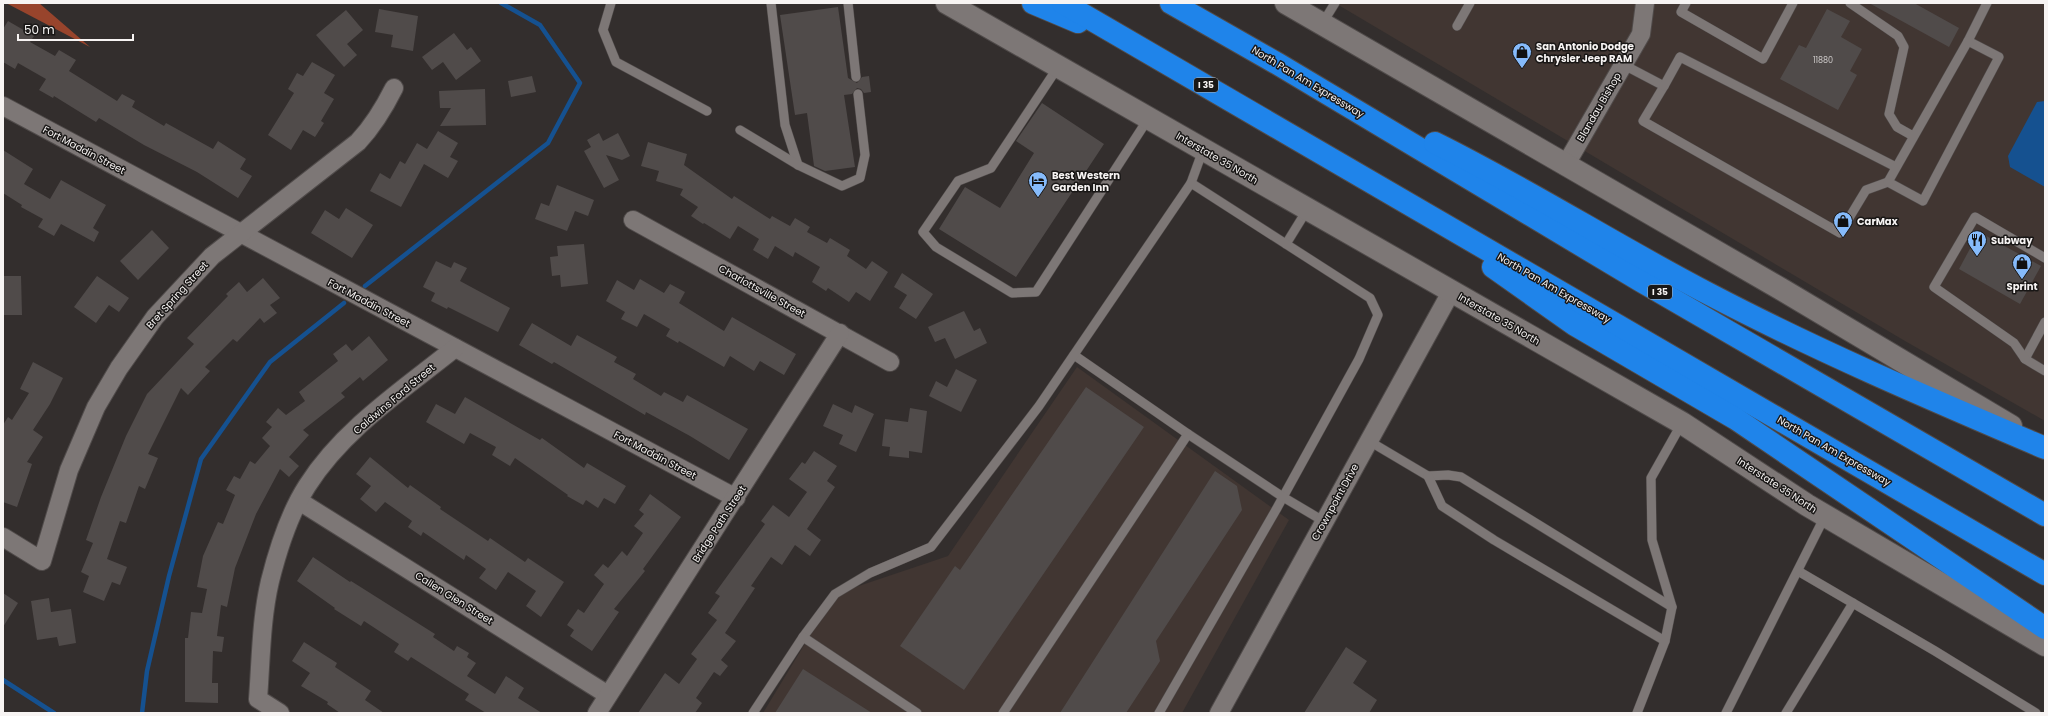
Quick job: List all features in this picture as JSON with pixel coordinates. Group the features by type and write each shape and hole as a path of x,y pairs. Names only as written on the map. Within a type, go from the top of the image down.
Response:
{"highway":[{"path":"1033,3 1062,17 1130,42"},
{"name":"North Pan Am Expressway","path":"1063,3 2045,574"},
{"name":"North Pan Am Expressway","path":"1171,3 1278,64 1648,285 2045,515"},
{"path":"1278,64 1494,172 1679,278 1744,312 1873,373 2045,447"},
{"path":"1349,168 1576,325 1736,419 2045,628"}],"main road":[{"name":"Interstate 35 North","path":"947,3 1682,423 1825,515 2045,645"},
{"path":"1286,3 1781,290 2045,447"}],"street":[{"name":"Blandau Bishop","path":"1565,166 1641,34 1645,3"},
{"name":"Bret Spring Street","path":"3,537 42,560 69,470 96,407 119,368 155,317 212,256 358,142 368,131 385,106 394,88"},
{"name":"Fort Maddin Street","path":"3,106 736,498"},
{"name":"Charlottsville Street","path":"633,220 840,333 890,362"},
{"name":"Crownpoint Drive","path":"1219,713 1451,292"},
{"name":"Bridge Path Street","path":"596,713 736,498 840,333"},
{"name":"Caldwins Ford Street","path":"280,713 258,699 264,620 270,582 281,542 299,501 323,464 346,439 369,418 455,348"},
{"name":"Callen Glen Street","path":"299,501 608,695"}],"lane":[{"path":"611,3 603,30 616,62 707,112"},
{"path":"771,3 785,125 798,165"},
{"path":"848,3 856,78"},
{"path":"1322,24 1334,3"},
{"path":"1457,26 1470,3"},
{"path":"1686,3 1681,12 1763,59 1793,3"},
{"path":"1850,3 1898,36 1904,47 1888,114 1897,128 1913,136"},
{"path":"1896,167 1680,57 1643,121 1840,233 1866,190 1888,182 1968,41 1987,3"},
{"path":"1888,182 1923,201 1999,57 1968,41"},
{"path":"1624,65 1664,86"},
{"path":"1058,67 991,168 958,182 923,232 936,247 1012,294 1036,292 1148,119"},
{"path":"740,130 798,165 842,186 860,178 865,155 858,94"},
{"path":"753,713 803,637 835,594 870,573 931,547 1039,406 1074,355 1191,183 1203,150"},
{"path":"1159,713 1283,497 1359,359 1378,315 1370,298 1191,183"},
{"path":"1286,244 1307,210"},
{"path":"2045,258 1975,217 1934,287 2014,343 2025,359 2045,370"},
{"path":"2025,359 2045,322"},
{"path":"1074,355 1188,434 1283,497 1324,522"},
{"path":"1637,713 1665,641 1672,607 1652,540 1651,478 1682,423"},
{"path":"1003,713 1188,434"},
{"path":"1369,441 1428,476 1448,475 1461,477 1672,607"},
{"path":"1428,476 1442,506 1500,544 1665,641"},
{"path":"1726,713 1825,515"},
{"path":"1798,571 2036,713"},
{"path":"1786,713 1853,603"},
{"path":"803,637 917,713"}],"shaded area":[{"path":"6,3 39,3 90,47"},
{"name":"CarMax","path":"1335,3 2045,3 2045,421 1905,341"},
{"path":"1077,367 1289,520 1182,713 763,713 835,594 948,556"}],"water":[{"path":"2045,101 2045,187 2010,167 2008,156 2037,102"}],"building":[{"path":"1869,3 1914,3 1959,28 1949,47"},
{"path":"838,7 848,78 857,83 862,77 869,76 871,92 864,93 861,89 857,88 852,94 844,95 855,167 825,171 814,166 807,113 795,115 780,15"},
{"path":"379,9 418,16 413,51 391,47 393,35 375,32"},
{"path":"1827,9 1850,21 1841,37 1862,49 1850,71 1857,75 1838,110 1780,79 1799,45 1806,48"},
{"path":"346,10 363,30 347,44 357,55 344,67 316,35"},
{"path":"8,21 34,36 30,42 55,56 59,50 76,60 69,71 117,101 122,94 135,101 132,107 164,126 166,123 213,149 218,141 246,159 240,169 252,176 238,198 197,172 144,145 99,118 96,122 54,96 53,98 39,90 46,79 18,63 15,69 3,62 3,29"},
{"path":"454,33 467,50 471,47 481,61 456,80 443,62 432,70 422,57"},
{"path":"312,62 335,75 324,93 334,99 321,121 324,123 315,137 303,130 291,150 268,135 294,93 288,89 297,73 303,76"},
{"path":"532,76 536,92 511,97 508,81"},
{"path":"485,89 486,125 440,126 451,108 440,108 439,91"},
{"name":"Best Western Garden Inn","path":"1042,103 1104,144 1016,277 939,229 965,187 1000,208 1034,153 1016,141"},
{"path":"438,131 458,143 450,157 458,161 448,178 424,164 401,207 370,191 380,173 390,179 400,161 405,164 417,143 427,149"},
{"path":"599,133 603,141 618,133 630,156 622,160 606,155 619,180 604,188 584,151 591,147 587,140"},
{"path":"648,142 687,154 684,165 732,199 734,196 770,219 772,216 790,226 795,218 810,227 807,232 827,243 830,238 850,250 847,256 866,269 872,261 888,272 870,301 856,292 849,302 828,288 826,291 812,282 820,267 795,252 793,257 775,246 768,259 753,250 759,239 738,226 730,239 691,216 698,207 680,195 683,189 656,181 659,171 641,166"},
{"path":"3,150 33,169 24,184 50,199 61,180 106,205 93,228 99,232 94,242 61,224 54,236 38,227 43,219 21,207 22,205 3,193"},
{"path":"557,185 594,200 588,216 575,211 567,231 535,219 541,203 549,206"},
{"path":"346,208 373,225 352,258 311,233 325,210 339,219"},
{"path":"152,230 169,248 138,280 120,261"},
{"path":"1979,232 2041,266 2020,304 1959,269"},
{"path":"584,244 588,284 561,287 560,275 552,276 550,257 558,256 557,246"},
{"path":"436,261 451,268 454,262 467,268 460,281 510,308 498,332 448,307 447,309 431,301 435,293 423,287"},
{"path":"902,273 933,294 916,319 899,308 907,295 894,287"},
{"path":"3,276 21,276 22,315 3,315"},
{"path":"97,276 129,298 119,312 109,305 96,323 74,307"},
{"path":"263,278 280,298 270,305 277,313 264,323 260,318 237,342 233,339 205,367 210,371 188,395 181,388 148,454 158,458 145,489 139,486 126,523 120,521 107,559 127,567 120,585 112,582 104,601 83,592 89,576 81,572 93,543 86,540 101,497 126,436 147,394 194,344 187,338 228,296 226,294 239,282 247,292"},
{"path":"640,279 664,293 670,284 685,292 679,303 724,331 732,317 796,354 784,375 760,361 754,371 730,356 724,367 679,341 678,343 666,336 670,329 644,314 637,327 621,319 625,312 606,301 617,280 634,290"},
{"path":"964,311 974,331 980,328 987,343 955,359 945,338 935,342 928,327"},
{"path":"532,323 571,346 577,335 617,357 614,362 636,374 633,379 661,396 664,392 683,402 687,395 748,429 729,460 690,436 646,412 645,415 554,362 552,364 519,345"},
{"path":"369,336 388,360 363,381 360,377 341,393 345,397 303,430 309,435 289,457 299,466 289,477 280,469 256,514 235,568 227,607 221,605 217,636 224,637 222,652 213,651 212,683 218,683 218,703 185,702 185,638 188,638 191,612 202,613 207,589 197,587 203,556 218,522 223,524 235,495 226,490 234,476 240,479 250,461 255,464 270,446 262,438 272,427 266,422 278,408 286,415 305,401 299,392 338,361 333,354 346,344 352,351"},
{"path":"33,362 63,378 50,404 33,430 43,437 27,462 32,464 17,507 3,502 3,425 8,417 12,420 29,393 20,389"},
{"path":"956,369 977,380 961,412 929,396 936,381 947,387"},
{"path":"1086,387 1144,427 964,690 900,646 955,566 960,570"},
{"path":"465,397 540,440 542,438 584,468 587,463 626,486 615,504 604,498 598,508 586,500 583,505 567,496 568,495 515,458 510,466 492,455 496,447 470,433 464,444 426,422 436,404 455,414"},
{"path":"833,404 852,413 855,405 874,414 856,452 839,444 843,435 823,426"},
{"path":"910,408 927,411 922,453 909,451 909,458 889,456 890,447 882,446 885,419 908,422"},
{"path":"814,451 837,466 827,481 835,487 807,529 821,540 810,556 795,545 782,565 771,557 751,586 755,588 725,633 736,641 721,660 728,666 720,676 714,672 696,698 702,703 695,713 638,713 665,673 679,684 697,659 691,654 717,620 708,613 720,596 715,593 765,524 761,521 773,505 789,517 807,492 789,479 802,462 805,464"},
{"path":"370,457 408,488 410,485 441,507 440,509 488,541 490,538 525,562 528,558 564,582 541,617 526,606 536,591 508,572 496,590 479,578 486,569 466,555 464,560 423,532 421,536 408,527 412,521 385,502 376,512 360,499 371,486 356,474"},
{"path":"1215,471 1237,486 1242,510 1156,641 1160,661 1126,713 1060,713"},
{"path":"650,494 681,517 643,569 645,571 614,609 619,612 592,651 570,636 574,630 567,625 578,609 584,613 604,584 594,575 603,564 608,568 622,551 627,556 643,533 634,526 644,514 639,510"},
{"path":"313,557 350,582 351,581 435,634 433,637 454,651 457,646 469,653 467,657 476,663 467,676 495,694 506,676 524,688 518,698 542,713 486,713 465,700 469,694 411,657 408,661 394,652 399,644 364,621 361,626 334,609 335,608 297,581"},
{"path":"3,593 18,603 3,627"},
{"path":"49,598 51,612 71,609 76,643 59,646 57,637 37,640 31,601"},
{"path":"304,642 337,663 335,667 371,691 365,700 384,713 340,713 327,704 328,702 301,686 310,673 292,661"},
{"path":"1346,647 1367,661 1353,683 1377,700 1369,713 1304,713"},
{"path":"803,669 872,713 775,713"}],"waterway":[{"path":"365,286 548,143 580,83 540,25 501,3"},
{"path":"142,713 147,671 169,576 201,459 270,362 344,303"},
{"path":"3,680 54,713"}],"place":[{"name":"San Antonio Dodge Chrysler Jeep RAM","path":"1522,69"},
{"name":"Best Western Garden Inn","path":"1038,198"},
{"name":"CarMax","path":"1843,238"},
{"name":"Subway","path":"1977,257"},
{"name":"Sprint","path":"2022,280"}]}
